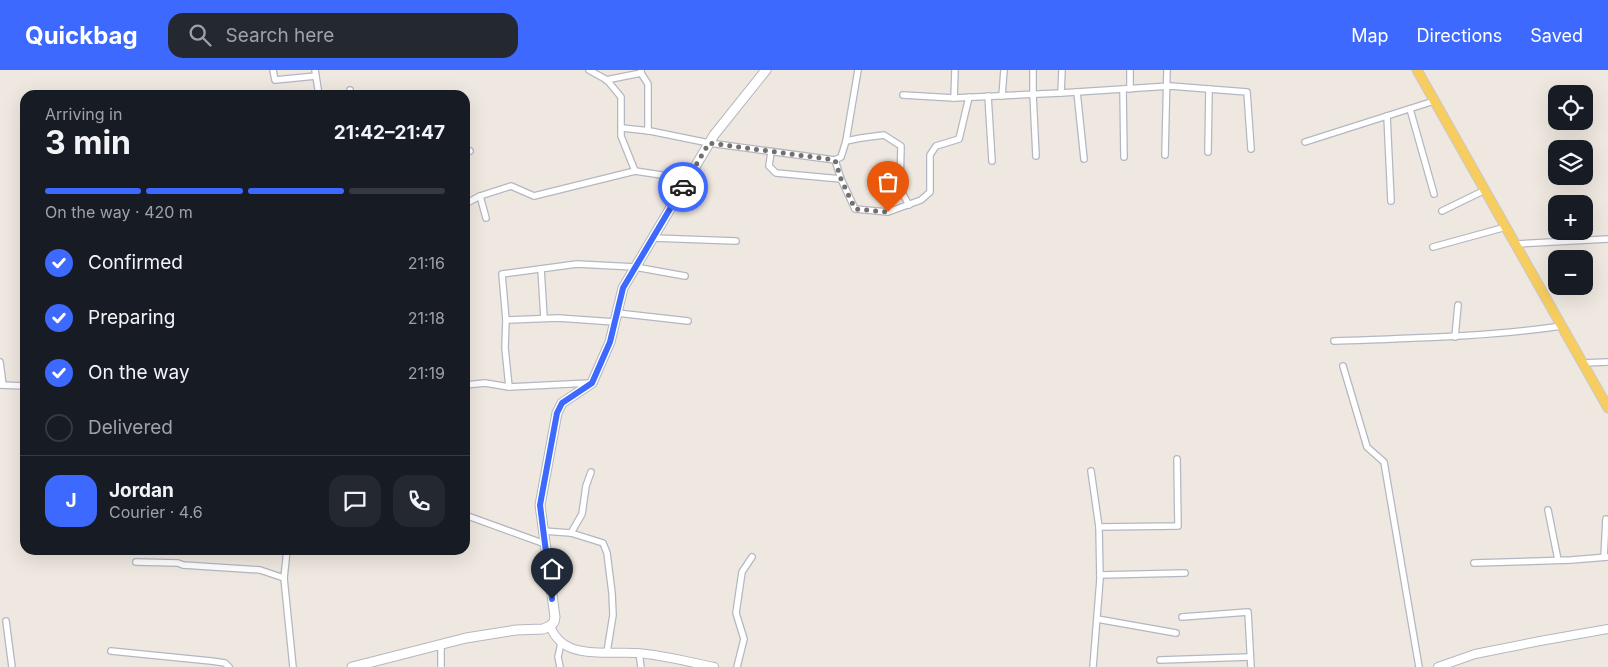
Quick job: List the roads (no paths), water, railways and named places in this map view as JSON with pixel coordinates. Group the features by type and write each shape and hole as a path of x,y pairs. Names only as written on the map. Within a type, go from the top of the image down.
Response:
{"main road":[{"path":"352,667 466,638 543,628 550,626 554,622 540,505 557,413 562,403 592,383 610,342 623,288 714,135 766,70"},
{"path":"1417,70 1608,408"}],"street":[{"path":"273,70 275,80 316,73 318,90"},
{"path":"589,70 606,80 621,97 621,136 635,171"},
{"path":"622,128 709,143 835,160 841,156 846,141 858,70"},
{"path":"954,98 955,70"},
{"path":"1002,96 1004,70"},
{"path":"1033,70 1032,94 1036,156"},
{"path":"1061,93 1062,70"},
{"path":"1130,70 1130,89"},
{"path":"1165,156 1167,70"},
{"path":"606,80 641,72 648,84 648,131"},
{"path":"903,96 954,98 1167,86 1247,92 1251,149"},
{"path":"1123,89 1124,157"},
{"path":"1208,89 1208,152"},
{"path":"1078,92 1084,159"},
{"path":"988,96 992,161"},
{"path":"835,160 841,179 855,209 888,212 920,200 930,192 930,156 936,146 959,139 968,97"},
{"path":"1304,142 1434,101"},
{"path":"1410,109 1434,194"},
{"path":"1387,116 1391,200"},
{"path":"846,141 884,135 901,146 900,189 910,204"},
{"path":"770,152 769,166 776,173 841,179"},
{"path":"470,201 511,186 534,196 635,171 688,179"},
{"path":"1442,211 1485,190"},
{"path":"480,196 486,218"},
{"path":"1433,247 1506,226"},
{"path":"654,238 736,242"},
{"path":"1516,244 1608,239"},
{"path":"509,387 502,274 577,264 635,267 685,276"},
{"path":"541,269 544,318"},
{"path":"1456,337 1458,305"},
{"path":"506,320 616,317 688,321"},
{"path":"1334,341 1456,337 1562,326"},
{"path":"0,362 1,385 20,386"},
{"path":"1582,363 1608,362"},
{"path":"1343,366 1368,447 1384,462 1418,667"},
{"path":"470,384 485,382 509,387 592,383"},
{"path":"1099,527 1178,526 1177,458"},
{"path":"1092,471 1099,527 1100,575 1093,667"},
{"path":"571,533 582,514 586,486 591,472"},
{"path":"1548,510 1558,560"},
{"path":"470,517 545,544"},
{"path":"1474,563 1606,557 1606,519"},
{"path":"543,530 571,533 603,543 607,553 613,615 607,652"},
{"path":"286,555 284,578 293,667"},
{"path":"737,667 744,639 736,613 742,572 752,557"},
{"path":"136,562 178,563 183,565 260,570 284,578"},
{"path":"1100,575 1185,573"},
{"path":"1182,616 1248,612 1252,667"},
{"path":"1097,619 1176,633"},
{"path":"6,621 12,667"},
{"path":"550,626 552,632 561,643 582,651 639,653 714,667"},
{"path":"1438,667 1459,664 1475,654 1608,629"},
{"path":"560,667 558,657 561,643"},
{"path":"441,645 441,667"},
{"path":"111,651 211,661 230,667"},
{"path":"639,653 641,667"},
{"path":"1160,660 1250,657"}]}
